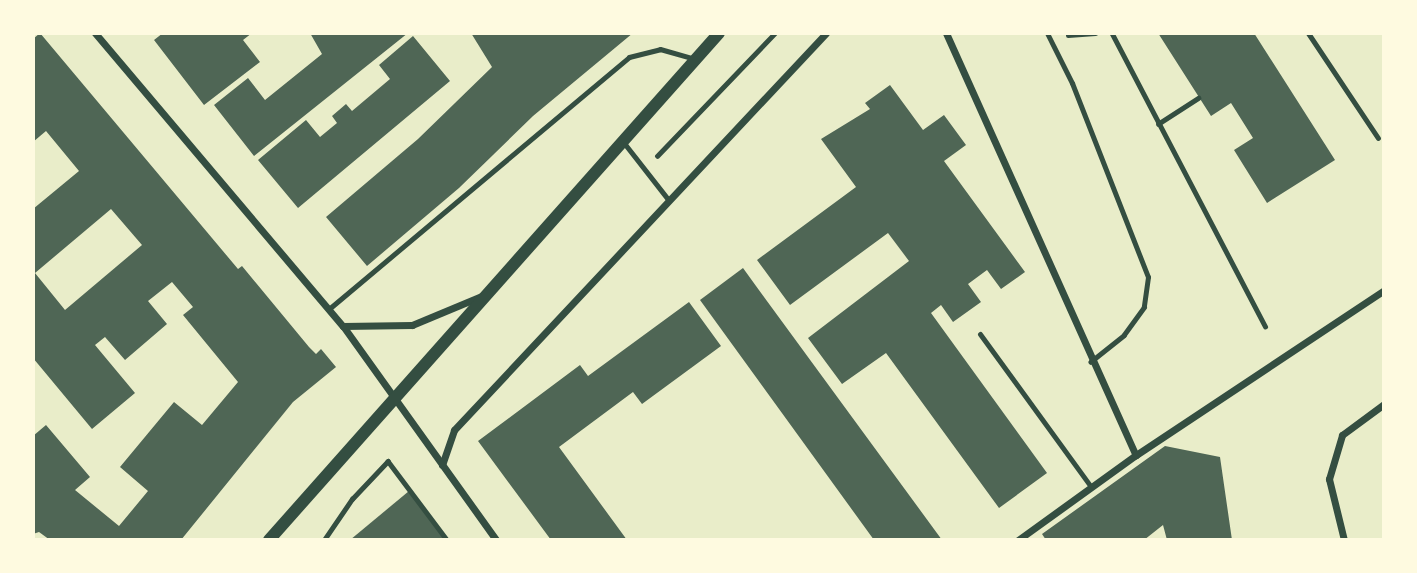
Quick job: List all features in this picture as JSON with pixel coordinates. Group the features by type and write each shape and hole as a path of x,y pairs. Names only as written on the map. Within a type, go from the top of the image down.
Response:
{"street":[{"path":"95,33 330,308 392,399 496,540"},
{"path":"269,540 719,33"},
{"path":"442,465 454,430 667,198 826,33"},
{"path":"946,33 1090,362 1136,455"},
{"path":"1018,540 1136,455 1384,290"},
{"path":"344,326 412,325 484,295"},
{"path":"1344,540 1329,479 1342,435 1384,404"}],"lane":[{"path":"1047,33 1072,83 1148,277 1144,307 1124,335 1090,362"},
{"path":"1308,33 1378,138"},
{"path":"330,308 629,57 660,49 696,59"},
{"path":"622,140 667,198"},
{"path":"980,334 1091,487"}],"path":[{"path":"645,170 775,33"},
{"path":"1112,33 1265,326"},
{"path":"1158,124 1198,98"},
{"path":"324,540 352,499 388,461 447,540"}],"building":[{"path":"40,33 238,269 242,266 316,354 321,349 336,367 293,402 181,540 50,540 39,532 33,534 33,436 46,425 90,477 75,490 119,526 148,491 120,467 174,402 202,425 238,382 183,315 193,307 172,282 148,301 167,324 125,360 105,337 95,345 135,393 92,429 33,358 33,209 79,171 46,131 33,142 33,39","holes":["111,209 142,245 65,310 35,273"]},
{"path":"163,33 252,33 243,40 260,62 204,105 154,40"},
{"path":"310,33 408,33 254,156 214,105 248,78 265,100 322,54"},
{"path":"471,33 633,33 533,116 459,188 367,266 326,217 418,139 492,67"},
{"path":"1158,33 1254,33 1335,160 1267,203 1234,150 1253,138 1231,103 1211,116"},
{"path":"413,36 450,81 298,208 258,160 306,120 320,137 337,123 332,116 346,104 352,111 390,79 379,65"},
{"path":"890,85 923,130 944,115 966,145 944,161 1025,272 1001,289 987,270 968,284 981,302 953,322 941,305 931,313 1047,473 999,508 886,353 842,384 808,338 909,261 888,233 790,305 757,260 856,187 821,139 870,109 865,103"},
{"path":"743,268 942,540 874,540 700,300"},
{"path":"689,302 721,346 642,404 633,392 559,447 627,540 551,540 478,441 580,365 588,376"},
{"path":"1165,446 1220,457 1232,540 1167,540 1163,525 1144,540 1046,540 1042,534"},
{"path":"409,491 446,540 350,540"}]}
